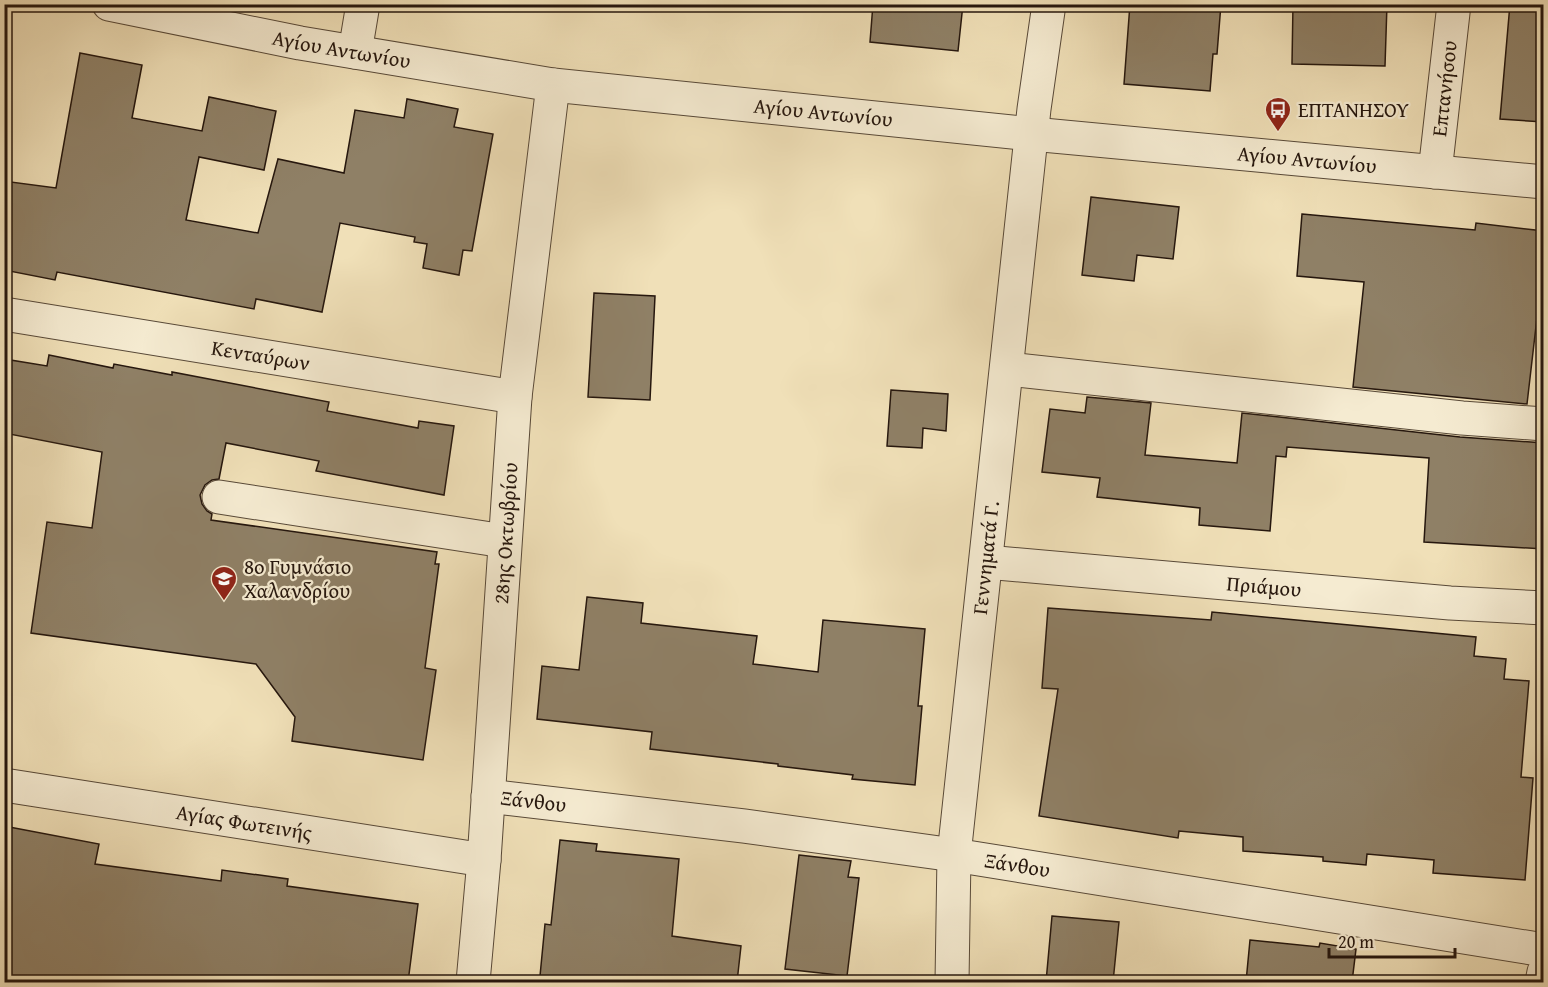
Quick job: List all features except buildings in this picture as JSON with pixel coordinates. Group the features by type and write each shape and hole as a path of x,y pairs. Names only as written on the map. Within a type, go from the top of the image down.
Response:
{"street":[{"name":"Αγίου Αντωνίου","path":"109,4 300,43 554,85 1032,134 1544,182"},
{"path":"355,52 363,4"},
{"path":"1032,134 1049,4"},
{"name":"Επτανήσου","path":"1435,171 1454,4"},
{"name":"28ης Οκτωβρίου","path":"473,982 484,860 515,396 554,85"},
{"name":"Γεννηματά Γ.","path":"952,982 954,855 1032,134"},
{"name":"Κενταύρων","path":"4,314 515,396"},
{"path":"1007,369 1462,418 1544,424"},
{"path":"219,497 504,541"},
{"name":"Πριάμου","path":"986,562 1450,603 1544,608"},
{"name":"Αγίας Φωτεινής","path":"4,784 484,860"},
{"name":"Ξάνθου","path":"488,796 744,826 954,855 1544,950"},
{"path":"1542,982 1544,972"}],"place":[{"name":"ΕΠΤΑΝΗΣΟΥ","path":"1278,133"},
{"name":"8ο Γυμνάσιο Χαλανδρίου","path":"224,602"}]}
